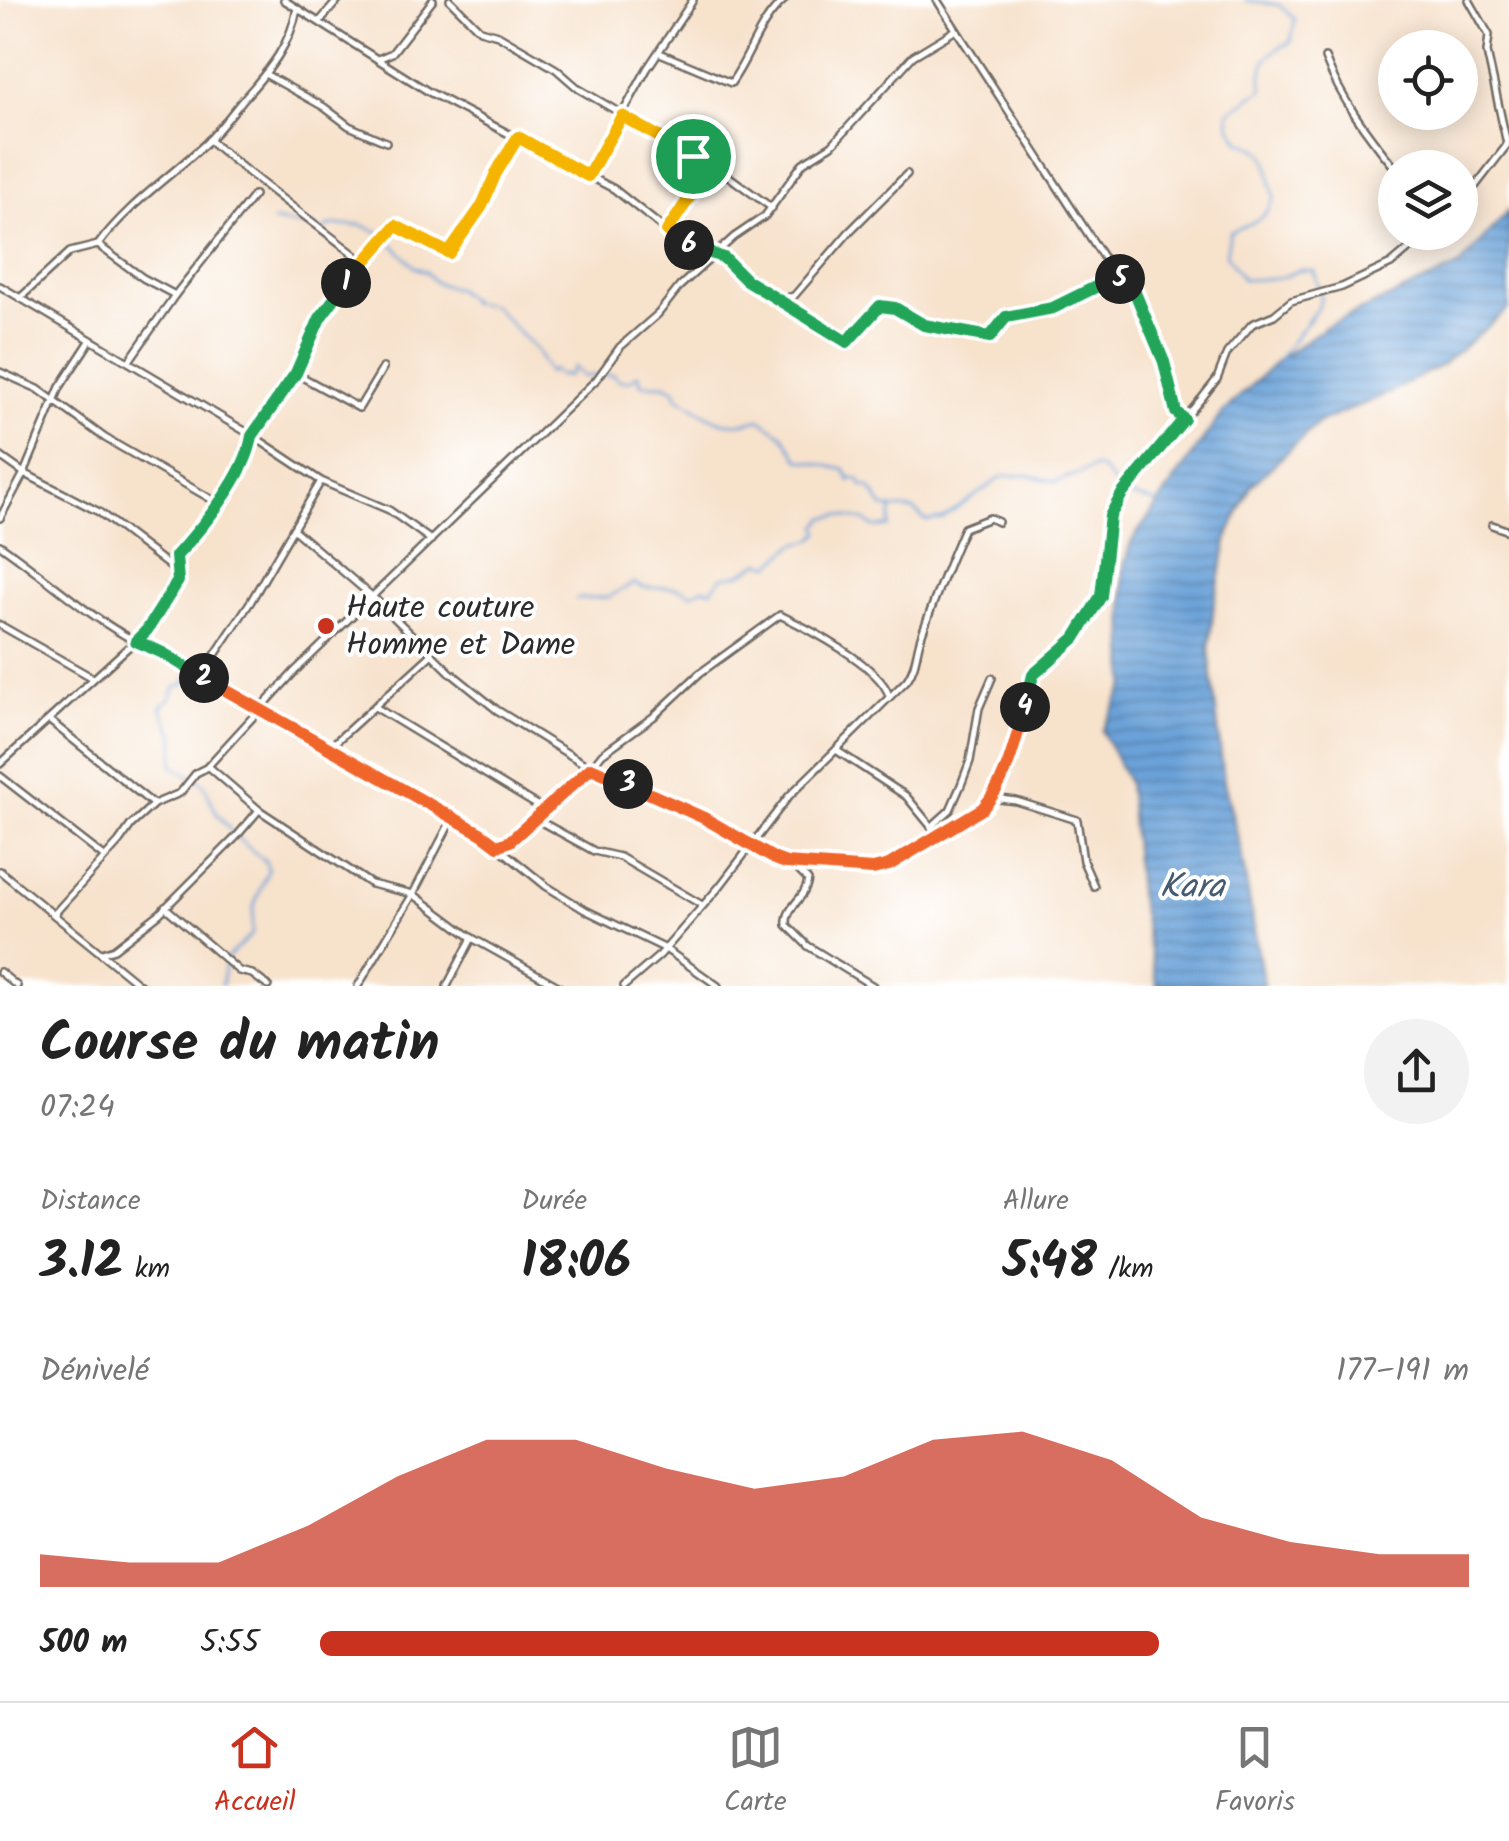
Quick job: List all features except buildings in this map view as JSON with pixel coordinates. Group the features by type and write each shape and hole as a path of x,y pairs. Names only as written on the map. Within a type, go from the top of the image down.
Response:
{"street":[{"path":"284,0 429,92 614,189 667,231 694,248 724,258 746,280 847,342 880,306 895,308 924,325 990,337 1006,317 1053,308 1116,277"},
{"path":"320,21 338,0"},
{"path":"378,58 392,53 433,0"},
{"path":"450,0 480,30 498,35 556,69 622,116 693,156 708,170 720,170 772,208"},
{"path":"658,53 731,83 767,16 784,0"},
{"path":"938,0 1116,277 1131,283 1164,362 1176,412 1184,419"},
{"path":"1469,0 1488,35 1486,52 1508,144 1478,183"},
{"path":"588,176 690,1"},
{"path":"20,298 70,252 98,245 118,218 151,194 209,140 280,55 297,8"},
{"path":"55,913 154,804 180,794 196,774 207,770 259,709 597,380 620,347 658,314 680,286 772,208 804,163 832,145 913,56 956,30"},
{"path":"1325,58 1343,96 1382,150"},
{"path":"265,74 349,126 386,142"},
{"path":"0,764 136,641 164,606 179,574 176,556 218,502 251,446 252,436 296,373 320,318 364,262 396,226 449,253 482,206 518,137"},
{"path":"209,140 261,185 310,217 364,262"},
{"path":"667,231 708,170"},
{"path":"781,299 794,296 834,248 907,174"},
{"path":"128,361 254,195"},
{"path":"98,245 143,278 175,295"},
{"path":"293,528 497,710 591,768 704,818 775,859 873,869 904,857 982,809 992,798 1011,757 1033,675 1075,638 1101,596 1110,516 1122,494 1217,379 1233,344 1252,324 1274,315 1291,301 1342,288 1391,264 1408,250"},
{"path":"0,286 252,436 320,481 389,510 430,540"},
{"path":"0,518 24,474 54,400 90,340"},
{"path":"296,373 359,408 383,368"},
{"path":"0,372 54,400 106,438 218,502"},
{"path":"0,456 24,474 99,512 179,574"},
{"path":"201,676 251,601 320,481"},
{"path":"624,986 660,955 789,796 914,670 920,640 964,528 990,518 998,522"},
{"path":"1492,525 1509,531"},
{"path":"0,546 112,628 482,834 546,886 585,910 664,948 718,986"},
{"path":"498,846 510,841 602,754 653,717 700,673 780,615 857,662 887,688 890,696"},
{"path":"0,638 3,627 94,679"},
{"path":"329,748 431,655"},
{"path":"931,826 950,810 961,784 970,761 979,708 992,678"},
{"path":"376,707 544,809"},
{"path":"50,721 154,804"},
{"path":"836,750 906,796 938,834"},
{"path":"208,766 259,810 371,884 413,894 472,938 558,986"},
{"path":"0,776 104,856"},
{"path":"992,798 1077,820 1083,861 1094,886"},
{"path":"102,954 114,949 166,907 259,810"},
{"path":"534,818 594,851 620,857 702,906"},
{"path":"358,986 452,820"},
{"path":"802,864 799,871 808,880 807,889 788,914 787,925 808,946 873,986"},
{"path":"0,871 141,986"},
{"path":"166,907 239,971 252,974 268,986"},
{"path":"447,986 472,938"},
{"path":"0,972 16,986"}],"water":[{"name":"Kara","path":"1509,210 1509,309 1443,364 1389,393 1318,423 1251,486 1229,533 1209,649 1224,782 1240,846 1264,986 1157,986 1138,893 1128,783 1102,731 1126,684 1123,569 1131,542 1222,413 1279,359 1327,326 1460,265 1478,250 1478,245"}],"waterway":[{"path":"1245,0 1279,5 1295,19 1291,42 1266,60 1263,89 1229,112 1230,125 1240,141 1264,156 1275,197 1262,216 1230,232 1226,254 1243,280 1314,271 1321,295 1319,306 1279,359"},
{"path":"273,221 316,228"},
{"path":"324,230 328,226 362,225 383,234 436,283 457,289 471,302 493,306 538,352 548,373 553,370 559,376 569,375 573,367 584,377 595,375"},
{"path":"603,375 629,381 639,374 641,384 676,390 677,396 715,420 735,424 759,419 783,435 799,459 845,470 850,481 860,480 862,486 870,488 883,507 914,510 926,521 942,519 1003,476 1028,475 1056,482 1096,467 1122,494 1158,503"},
{"path":"576,599 609,597 634,583 691,594 703,588 711,590 722,577 740,574 761,562 771,565 795,544 812,540 820,533 818,526 825,518 840,515 874,527 889,527 892,508"},
{"path":"188,674 185,684 175,687 161,708 175,737 173,766 203,783 217,814 236,837 266,862 268,870 254,906 252,934 226,959 221,986"}],"place":[{"name":"Haute couture Homme et Dame","path":"326,626"}],"route":[{"path":"622,116 693,156 708,170 667,231 694,248 724,258 746,280 847,342 880,306 895,308 924,325 982,338 990,337 1006,317 1053,308 1116,277 1131,283 1140,301 1164,362 1176,412 1184,419 1122,494 1110,516 1101,596 1075,638 1033,675 1011,757 992,798 982,809 889,865 873,869 786,863 704,818 591,768 510,841 498,846 136,641 178,581 176,556 200,530 232,482 251,446 252,436 296,373 320,318 392,229 396,226 409,231 449,253 482,206 518,137 588,176 622,116"}]}
